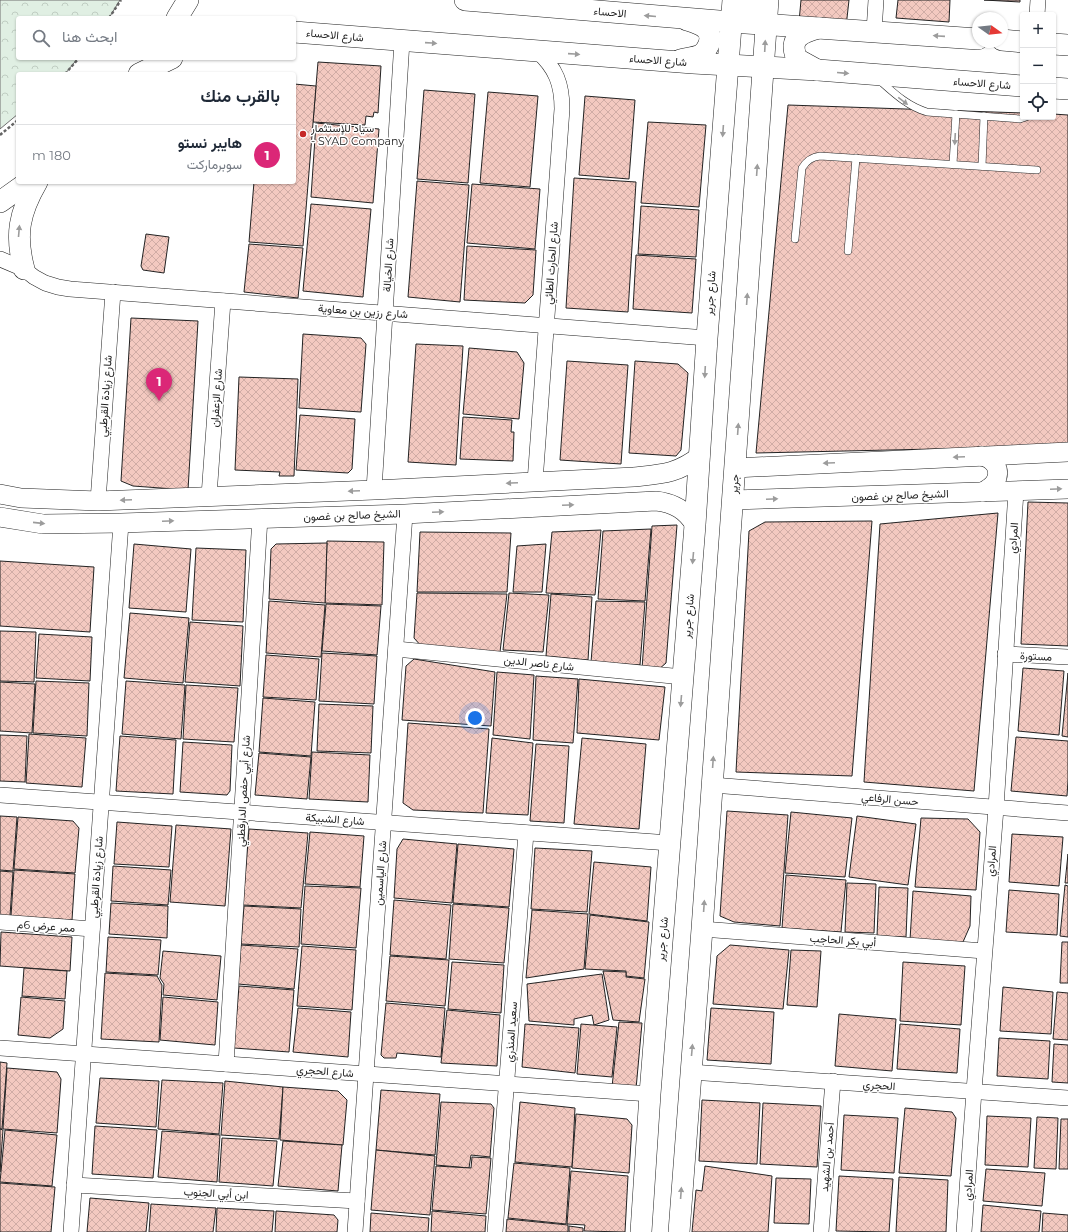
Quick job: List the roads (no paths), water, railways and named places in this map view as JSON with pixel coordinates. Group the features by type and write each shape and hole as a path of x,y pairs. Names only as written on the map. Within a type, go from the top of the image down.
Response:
{"main road":[{"path":"178,16 188,0"},
{"name":"الاحساء","path":"465,0 569,5 679,18 731,22"},
{"name":"شارع جرير","path":"641,1232 650,1094 695,526 707,338 733,0"},
{"path":"740,0 751,6 756,6 763,2 763,0"},
{"path":"735,468 768,0"},
{"path":"674,62 698,56 706,50 710,39 710,34 706,27 679,18"},
{"path":"731,22 972,39"},
{"path":"818,70 797,60 793,48 797,37 800,34 805,31 820,28"},
{"name":"شارع الاحساء","path":"296,32 727,66 818,70 1020,86"},
{"path":"1008,41 1020,42"},
{"path":"1056,44 1068,45"},
{"path":"137,72 146,60"},
{"path":"143,72 168,60"},
{"path":"724,105 730,84 736,79 741,79 752,82 756,86 761,108"},
{"path":"1056,88 1068,89"},
{"path":"0,202 25,184"},
{"path":"24,269 18,235 26,202 36,184"},
{"name":"جرير","path":"733,500 735,468"},
{"path":"679,1232 733,500"}],"street":[{"path":"874,32 876,0"},
{"path":"1037,12 1038,0"},
{"name":"شارع الخيالة","path":"374,490 402,41"},
{"name":"شارع الحارث الطائي","path":"535,482 562,109 560,87 557,77 552,67 537,51"},
{"name":"شارع رزين بن معاوية","path":"0,259 24,269 34,277 58,288 707,338"},
{"name":"شارع زيادة القرطبي","path":"98,501 113,292"},
{"name":"شارع الزعفران","path":"209,496 223,301"},
{"path":"735,468 1068,452"},
{"path":"1015,454 1006,462 1004,473 1008,482 1020,491"},
{"path":"0,494 21,498 98,501 374,490 616,478 669,473 680,469 700,456"},
{"path":"981,456 988,457 992,460 995,463 997,472 995,483 983,492"},
{"path":"649,475 639,483 638,490 650,501"},
{"path":"616,478 628,485 629,492 616,503"},
{"name":"الشيخ صالح بن غصون","path":"733,500 1068,489"},
{"name":"المرادي","path":"964,1232 984,950 996,808 1005,654 1020,491"},
{"name":"الشيخ صالح بن غصون","path":"0,517 43,524 121,523 406,514 650,501 666,502 675,505 690,517 695,526"},
{"name":"شارع الياسمين","path":"355,1232 406,514"},
{"name":"شارع أبي حفص الدارقطني","path":"226,1064 260,518"},
{"name":"شارع زيادة القرطبي","path":"71,1232 121,523"},
{"name":"شارع ناصر الدين","path":"396,649 683,677"},
{"name":"مستورة","path":"1005,654 1068,657"},
{"name":"حسن الرفاعي","path":"712,785 1068,813"},
{"name":"شارع الشبيكة","path":"0,795 670,843"},
{"name":"سعيد المنذري","path":"495,1232 526,833"},
{"name":"ممر عرض 6م","path":"0,922 92,929"},
{"name":"أبي بكر الحاجب","path":"702,929 984,950"},
{"name":"شارع الحجري","path":"0,1048 650,1094"},
{"name":"الحجري","path":"690,1072 1068,1098"},
{"name":"أحمد بن الشهيد","path":"821,1232 833,1081"},
{"name":"ابن أبي الجنوب","path":"74,1185 357,1201"}],"lane":[{"path":"874,75 911,106 927,112 1020,119"},
{"path":"953,164 956,114"},
{"path":"982,166 984,116"},
{"path":"795,239 801,174 805,163 810,159 820,156 1037,170"},
{"path":"848,251 856,158"}],"place":[{"name":"سياد للإستثمار - SYAD Company","path":"303,134"},
{"name":"هايبر نستو","path":"159,401"}]}
